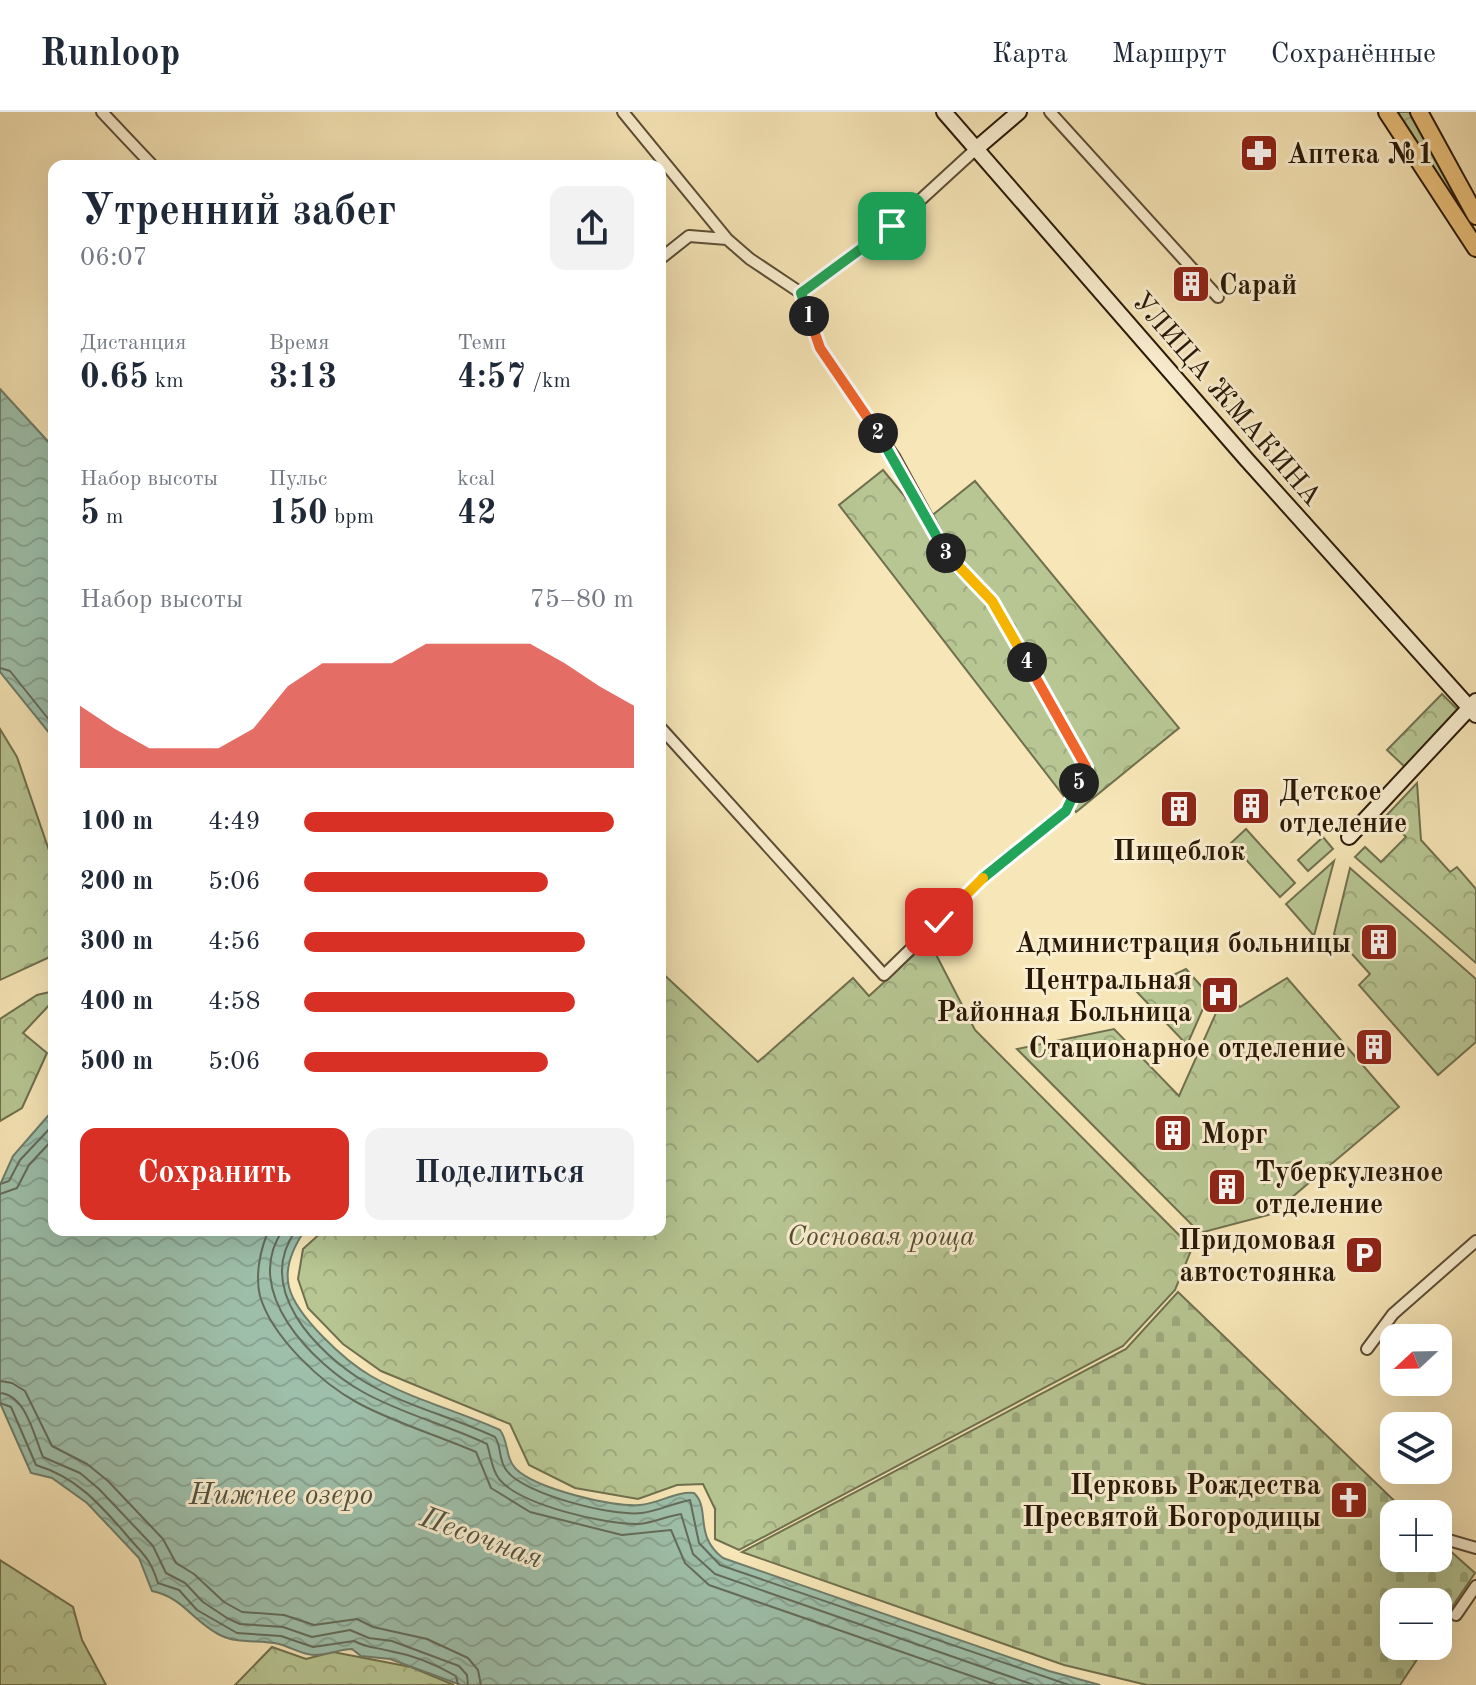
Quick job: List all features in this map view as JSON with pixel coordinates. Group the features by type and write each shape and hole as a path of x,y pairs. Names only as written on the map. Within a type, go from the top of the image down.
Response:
{"main road":[{"path":"1387,112 1476,248"},
{"path":"1419,112 1475,214 1457,222"}],"street":[{"path":"102,112 147,160"},
{"path":"623,112 662,160"},
{"name":"УЛИЦА ЖМАКИНА","path":"944,112 1382,613 1474,707"},
{"path":"801,293 892,226 1019,112"},
{"path":"1050,112 1218,297"},
{"path":"666,165 727,239 750,259 801,293 820,348 895,458 950,559 992,601 1086,767 1066,811 993,869 884,975 666,734"},
{"path":"666,254 689,236 727,239"},
{"path":"1349,837 1474,707"},
{"path":"1367,1349 1393,1314 1476,1241"},
{"path":"1452,1541 1476,1548"},
{"path":"1456,1615 1476,1586"}],"green space":[{"path":"1395,112 1409,112 1464,208 1456,212"},
{"path":"883,470 925,521 975,481 1179,728 1076,812 839,505"},
{"path":"1442,694 1461,713 1407,769 1387,750"},
{"path":"0,729 17,757 48,847 48,958 0,980"},
{"path":"1417,783 1421,840 1450,872 1457,867 1476,889 1476,963 1355,857 1365,847 1381,862 1406,837 1386,816"},
{"path":"1246,829 1295,883 1280,897 1231,843"},
{"path":"1323,837 1333,849 1308,871 1298,860"},
{"path":"1334,861 1314,936 1286,904"},
{"path":"1350,868 1476,979 1476,1042 1438,1075 1359,985 1370,974 1334,934"},
{"name":"Сосновая роща","path":"929,941 975,1030 1192,1248 1175,1290 1123,1346 739,1550 715,1539 715,1509 703,1484 677,1485 638,1499 575,1488 529,1465 510,1424 381,1371 343,1344 308,1308 298,1279 303,1249 317,1236 666,1236 666,977 758,1062 853,978 869,996"},
{"path":"1186,969 1209,995 1187,1045 1137,992"},
{"path":"1287,978 1399,1107 1272,1214 1200,1233 1017,1049 1114,1029 1179,1096 1220,1004 1229,996 1240,1007"},
{"path":"48,992 48,1006 23,1033 47,1053 22,1108 0,1121 0,1019 37,995"},
{"path":"1178,1292 1393,1500 1380,1500 1380,1572 1452,1572 1452,1552 1475,1573 1452,1607 1452,1588 1380,1588 1380,1660 1417,1660 1400,1685 1147,1685 1064,1665 742,1552 1126,1349"},
{"path":"0,1560 73,1607 82,1640 106,1685 0,1685"},
{"path":"272,1647 306,1659 333,1652 411,1667 454,1685 235,1685"}],"water":[{"path":"0,389 48,441 48,732 0,672"},
{"name":"Нижнее озеро","path":"48,1116 48,1236 301,1236 291,1257 289,1287 301,1311 335,1349 371,1376 500,1430 516,1469 540,1483 575,1495 628,1505 647,1504 694,1493 699,1499 708,1540 723,1558 1049,1671 1100,1685 461,1685 390,1659 361,1656 352,1649 310,1655 279,1644 233,1640 218,1634 179,1603 152,1591 139,1558 87,1503 52,1478 31,1473 0,1403 0,1185 13,1156"}],"place":[{"name":"Аптека №1","path":"1259,153"},
{"name":"Сарай","path":"1191,284"},
{"name":"Детское отделение","path":"1251,806"},
{"name":"Пищеблок","path":"1179,809"},
{"name":"Администрация больницы","path":"1379,942"},
{"name":"Центральная Районная Больница","path":"1220,995"},
{"name":"Стационарное отделение","path":"1374,1047"},
{"name":"Морг","path":"1173,1133"},
{"name":"Туберкулезное отделение","path":"1227,1187"},
{"name":"Придомовая автостоянка","path":"1364,1255"},
{"name":"Церковь Рождества Пресвятой Богородицы","path":"1349,1500"}],"route":[{"path":"892,226 801,293 820,348 895,458 950,559 992,601 1086,767 1066,811 993,869 939,922"}],"water label":[{"name":"Песочная","path":"482,1537"}]}
